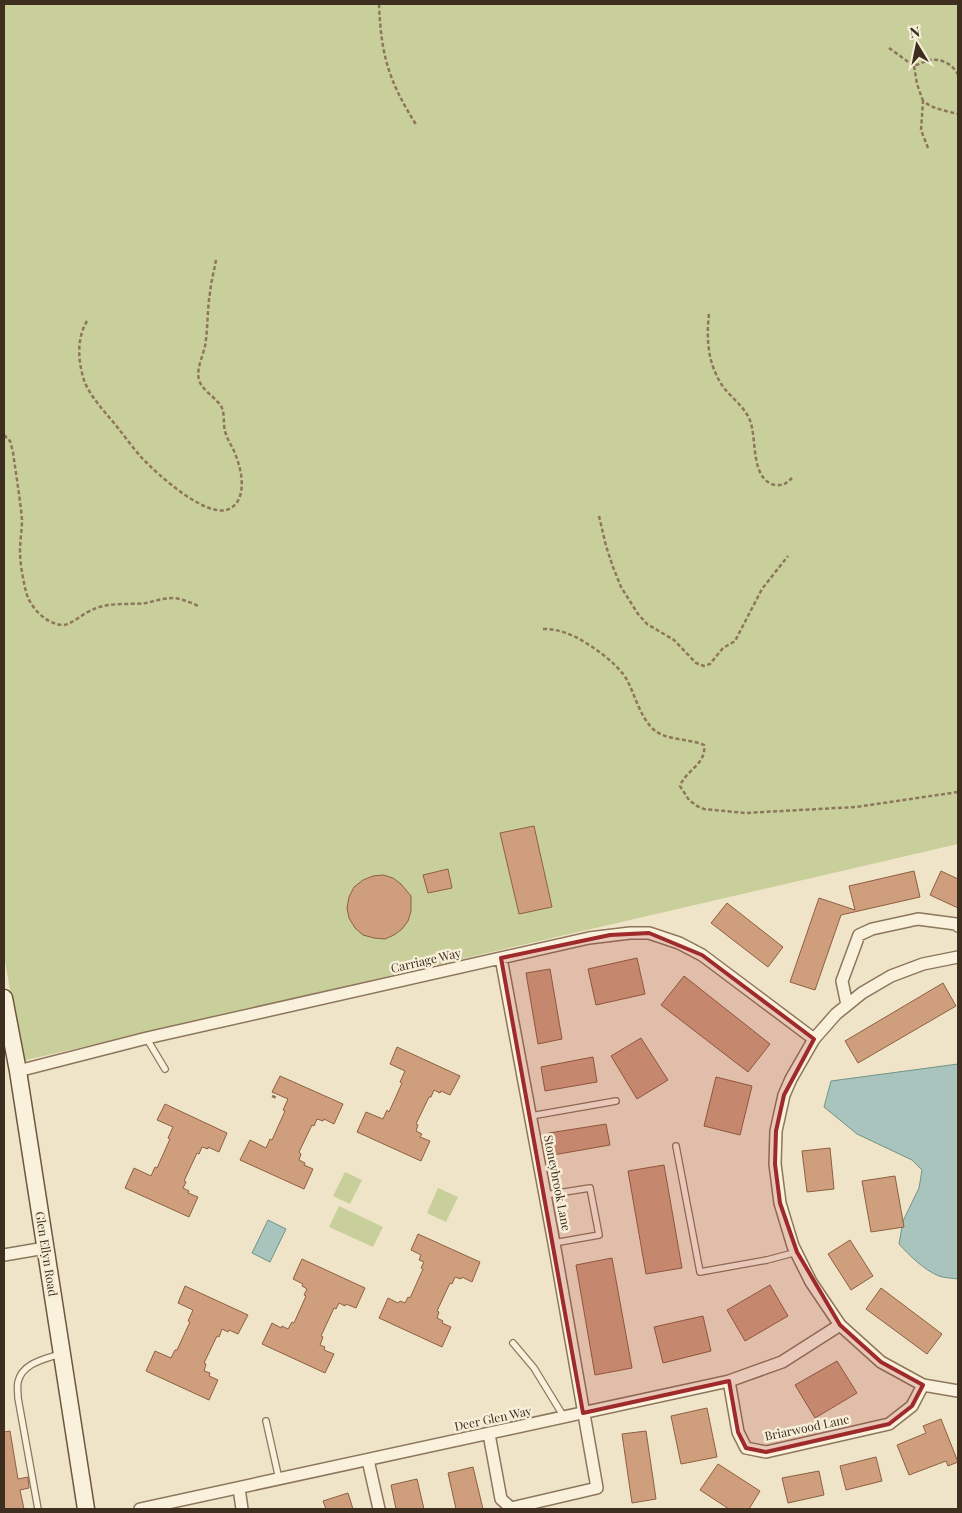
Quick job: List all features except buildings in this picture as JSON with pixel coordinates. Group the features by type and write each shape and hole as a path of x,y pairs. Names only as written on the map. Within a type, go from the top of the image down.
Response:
{"street":[{"path":"847,1005 842,981 859,935 872,929 918,919 956,924 958,926"},
{"name":"Carriage Way","path":"18,1071 146,1038 501,958 603,936 630,933 649,933 679,943 702,954 814,1039"},
{"path":"958,957 922,964 891,976 862,993 836,1014 814,1039 791,1078 784,1095 776,1131 774,1164 780,1203 796,1252 811,1282 840,1325 881,1362 923,1385 958,1391"},
{"name":"Stoneybrook Lane","path":"489,1434 501,1499 511,1508 597,1488 501,958"},
{"name":"Glen Ellyn Road","path":"4,998 18,1071 86,1509"},
{"path":"4,1255 45,1248"},
{"name":"Deer Glen Way","path":"140,1509 165,1507 278,1479 729,1382 782,1362 840,1325"},
{"name":"Briarwood Lane","path":"729,1382 738,1432 746,1448 766,1452 889,1424 912,1406 923,1385"},
{"path":"368,1460 379,1509"},
{"path":"239,1488 242,1509"}],"lane":[{"path":"146,1038 165,1069"},
{"path":"530,1116 616,1101"},
{"path":"676,1146 700,1272 766,1260 796,1252"},
{"path":"545,1195 590,1188 599,1235 554,1243"},
{"path":"513,1343 534,1368 564,1417"},
{"path":"38,1509 18,1398 18,1382 23,1371 32,1364 61,1354"},
{"path":"266,1421 278,1479"}],"path":[{"path":"379,4 383,53 390,77 403,104 417,126"},
{"path":"889,48 914,66 917,84 923,101 921,130 928,148"},
{"path":"914,66 930,60 937,60 950,64 956,69 958,75"},
{"path":"923,101 940,109 958,114"},
{"path":"87,321 82,329 80,367 93,398 141,457 163,479 193,500 215,510 229,509 238,501 241,491 240,472 236,456 226,434 222,408 216,398 203,387 199,379 216,260"},
{"path":"709,314 707,331 708,353 723,386 745,411 750,420 756,455 763,478 770,484 779,486 786,484 792,478"},
{"path":"4,435 10,442 13,452 22,522 20,564 26,594 32,607 39,615 64,625 84,613 112,604 146,603 172,598 184,600 198,606"},
{"path":"599,516 613,567 621,587 638,614 647,624 674,640 696,663 704,666 710,664 723,648 735,640 762,589 788,556"},
{"path":"543,629 568,633 616,665 628,680 637,705 647,722 655,730 663,735 704,745 704,751 696,767 682,781 680,786 689,800 704,809 745,813 856,807 958,792"},
{"path":"272,1096 277,1098"}],"highlighted area":[{"path":"649,933 702,955 814,1039 784,1095 776,1131 775,1164 780,1203 797,1252 840,1325 881,1362 923,1385 912,1406 889,1424 766,1452 746,1448 738,1432 729,1381 583,1413 501,958 610,935"}],"green space":[{"path":"4,4 958,4 958,844 22,1061 4,955"},
{"path":"345,1172 362,1180 350,1204 333,1196"},
{"path":"438,1188 458,1197 446,1222 427,1213"},
{"path":"339,1206 383,1227 373,1247 329,1227"}],"water":[{"path":"958,1064 958,1279 941,1277 933,1273 917,1262 899,1244 903,1221 919,1188 922,1170 912,1160 857,1134 824,1107 831,1081"},
{"path":"268,1220 286,1229 270,1262 252,1253"}]}
